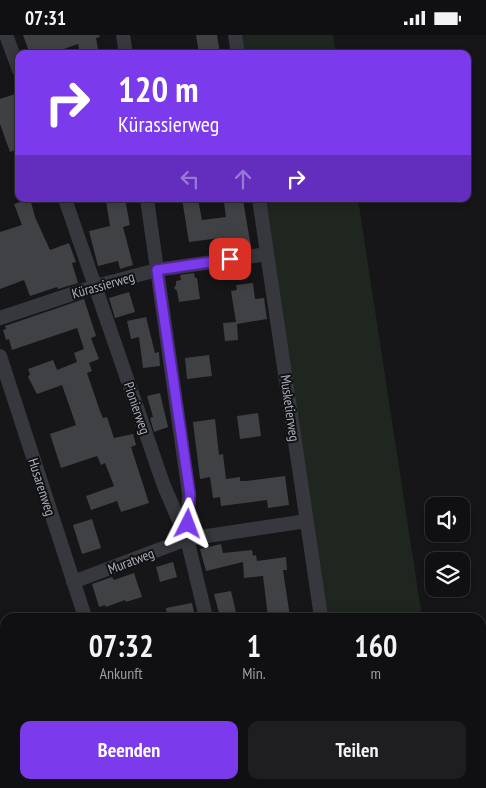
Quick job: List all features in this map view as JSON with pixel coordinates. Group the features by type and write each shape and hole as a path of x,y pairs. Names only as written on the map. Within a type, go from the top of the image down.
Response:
{"street":[{"path":"6,35 15,59"},
{"path":"123,35 125,50"},
{"path":"235,35 237,50"},
{"name":"Pionierweg","path":"66,202 164,486 187,539 205,613"},
{"path":"146,202 190,494 187,539"},
{"name":"Musketierweg","path":"259,202 319,613"},
{"name":"Kürassierweg","path":"0,317 96,286 157,270 267,254"},
{"name":"Husarenweg","path":"0,356 84,613"},
{"name":"Muratweg","path":"73,582 187,539 307,521"}],"shaded area":[{"path":"241,35 333,35 335,50 243,50"},
{"path":"264,202 358,202 421,613 324,613"}],"building":[{"path":"23,35 99,35 100,37 96,38 98,50 79,50 78,44 61,50 29,50"},
{"path":"196,35 217,35 219,50 198,50"},
{"path":"15,94 15,150 10,152 0,124 0,99"},
{"path":"31,202 35,217 50,250 69,243 76,262 72,263 78,283 58,289 57,287 30,296 24,280 0,289 0,232 22,225 14,204"},
{"path":"106,202 126,202 130,225 123,227 133,265 120,269 118,261 98,266 89,231 110,226"},
{"path":"182,202 199,202 202,220 226,217 224,203 243,202 251,247 222,251 220,238 189,242"},
{"path":"194,273 195,278 197,278 200,299 179,302 177,291 174,288 176,281 181,280 180,275"},
{"path":"253,283 255,299 264,298 267,319 237,324 238,340 225,341 223,323 236,322 231,291 237,290 236,285"},
{"path":"129,292 135,312 115,318 109,298"},
{"path":"84,299 96,336 91,338 99,359 89,363 92,371 87,373 100,411 103,418 107,417 114,438 133,434 136,445 131,447 149,503 121,512 117,501 91,510 86,496 114,486 105,463 101,465 97,456 61,468 50,434 76,425 62,385 37,394 28,377 30,374 28,369 53,360 57,370 77,362 74,353 84,349 77,328 12,350 9,339 6,340 3,330 6,329 5,326"},
{"path":"146,317 155,353 159,352 160,366 143,368 139,337 131,339 127,321"},
{"path":"209,355 212,376 187,379 185,358"},
{"path":"160,393 168,427 154,432 150,418 153,417 147,396"},
{"path":"258,413 261,436 240,439 237,416"},
{"path":"215,419 219,455 223,454 226,479 240,477 240,481 246,481 285,476 289,505 268,508 267,500 221,506 220,497 213,498 210,477 200,479 193,422"},
{"path":"92,519 101,548 82,554 73,525"},
{"path":"221,544 223,553 252,550 253,556 256,555 257,561 286,557 287,570 283,570 289,613 268,613 263,576 244,578 243,562 206,571 200,549"},
{"path":"173,562 177,577 160,582 156,567"},
{"path":"134,573 142,597 126,602 125,600 106,607 105,605 99,607 92,584 112,577 114,580"},
{"path":"231,591 236,613 219,613 214,594"},
{"path":"192,603 194,613 167,613 166,608"}],"route":[{"path":"188,524 190,494 157,270 230,259"}]}
